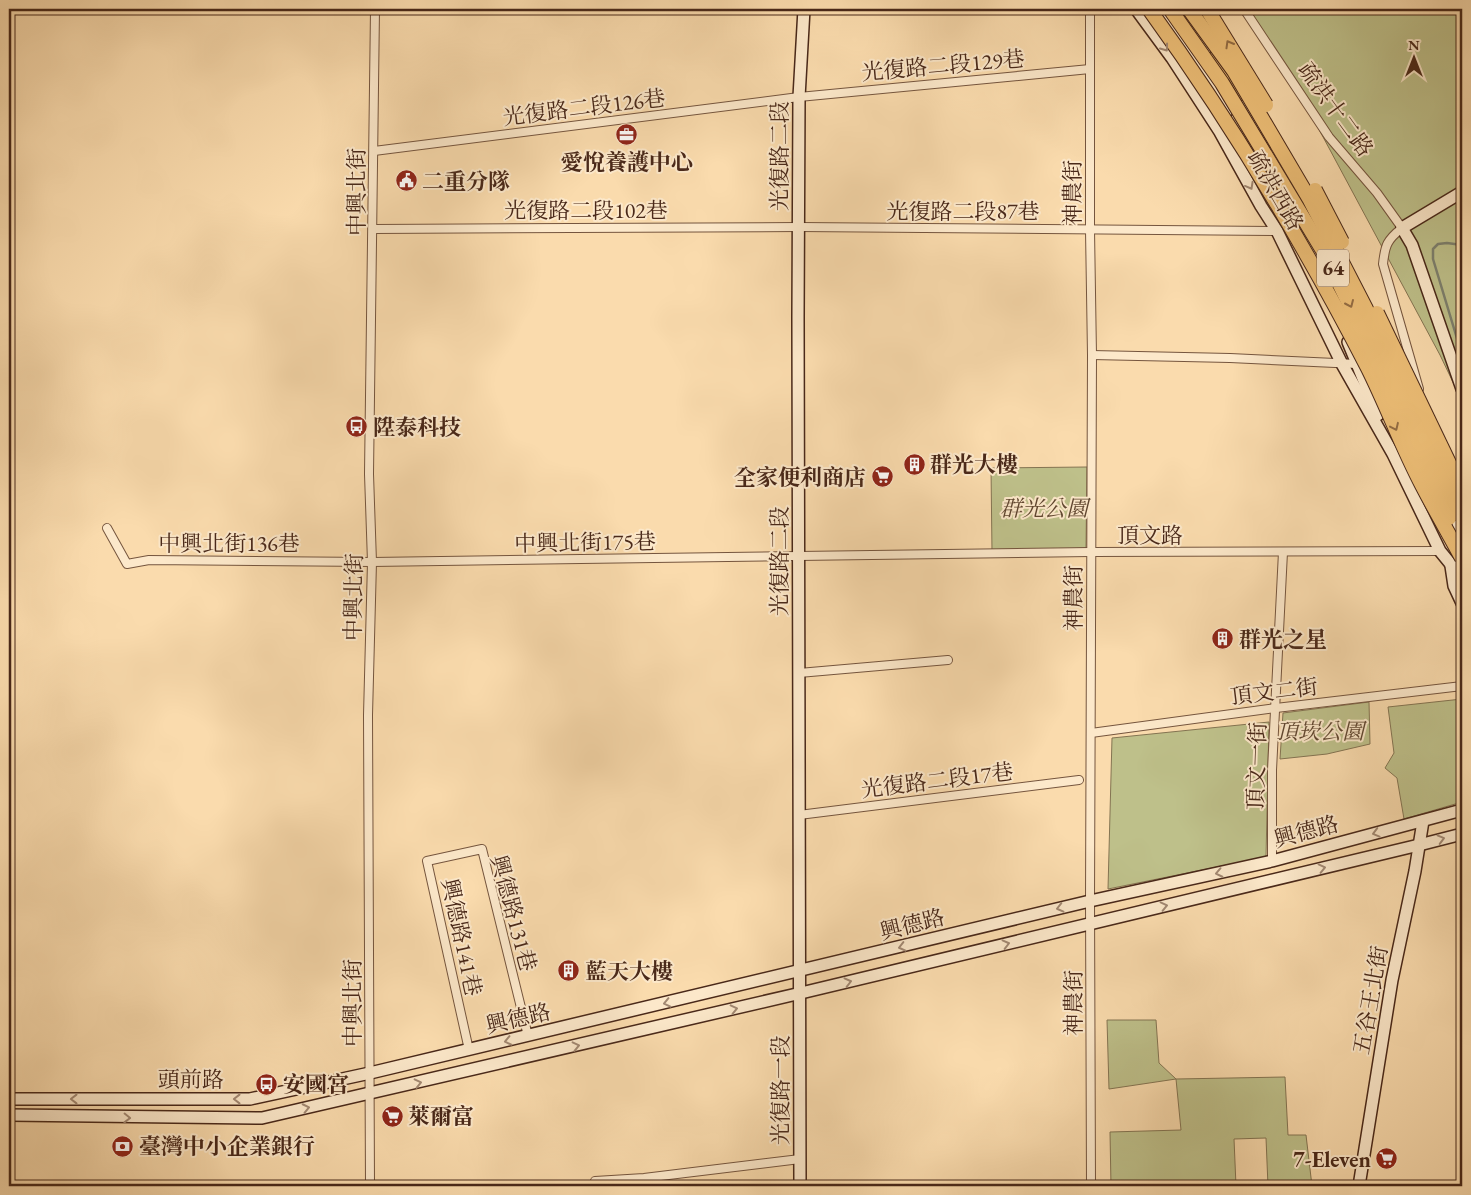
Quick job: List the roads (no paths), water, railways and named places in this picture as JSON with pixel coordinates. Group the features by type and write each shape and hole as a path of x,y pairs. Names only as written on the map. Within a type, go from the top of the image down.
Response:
{"highway":[{"path":"1149,9 1230,126 1295,236 1368,369 1457,562"},
{"name":"64","path":"1170,9 1222,83 1325,254 1388,384 1462,546"},
{"path":"1182,9 1243,98 1300,189 1329,230 1347,251"},
{"name":"64","path":"1188,9 1234,71 1310,200 1366,309 1462,518"},
{"path":"1207,9 1328,213 1462,490"}],"street":[{"name":"中興北街","path":"370,1186 368,715 372,562 369,474 374,229 375,9"},
{"name":"光復路二段","path":"801,994 799,972 799,97 804,9"},
{"name":"神農街","path":"1090,9 1092,356 1090,552 1091,1186"},
{"name":"疏洪西路","path":"1136,9 1172,58 1220,132 1277,231 1342,364 1393,454 1440,551 1457,562 1462,578"},
{"name":"疏洪西路","path":"1159,9 1217,94 1282,204 1324,282 1393,454"},
{"name":"疏洪十二路","path":"1244,9 1329,137 1377,193 1402,228"},
{"name":"光復路二段129巷","path":"799,97 1090,69"},
{"name":"光復路二段126巷","path":"374,151 799,97"},
{"path":"1457,562 1457,518 1383,264 1385,249 1389,239 1402,228 1462,192"},
{"name":"光復路二段87巷","path":"799,227 1277,231"},
{"name":"光復路二段102巷","path":"374,229 799,227"},
{"path":"1402,228 1412,245 1462,389"},
{"path":"1092,356 1230,358 1357,364"},
{"name":"中興北街136巷","path":"107,528 127,564 149,560 372,562"},
{"name":"頂文路","path":"799,556 1090,552 1440,551"},
{"name":"頂文一街","path":"1272,861 1272,770 1283,552"},
{"name":"中興北街175巷","path":"372,562 799,556"},
{"name":"疏洪西路","path":"1457,562 1454,586 1462,604"},
{"path":"799,673 948,660"},
{"name":"頂文二街","path":"1091,733 1276,708 1462,686"},
{"name":"光復路二段17巷","path":"799,815 1079,780"},
{"name":"興德路","path":"370,1073 1090,901 1272,861 1462,810"},
{"name":"五谷王北街","path":"1359,1186 1392,980 1423,821"},
{"name":"興德路","path":"370,1094 801,994 1462,834"},
{"name":"興德路131巷","path":"427,861 482,849 528,1036"},
{"name":"興德路141巷","path":"427,861 469,1050"},
{"name":"光復路一段","path":"800,1186 801,994"},
{"name":"頭前路","path":"9,1099 250,1099 370,1073"},
{"name":"頭前路","path":"9,1115 262,1118 370,1094"},
{"path":"595,1181 644,1178 800,1159"}],"waterway":[{"path":"1462,245 1438,244 1433,249 1433,259 1462,355"}],"place":[{"name":"愛悅養護中心","path":"627,135"},
{"name":"二重分隊","path":"406,181"},
{"name":"陞泰科技","path":"357,427"},
{"name":"群光大樓","path":"914,464"},
{"name":"全家便利商店","path":"882,477"},
{"name":"群光之星","path":"1223,639"},
{"name":"藍天大樓","path":"569,971"},
{"name":"安國宮","path":"267,1084"},
{"name":"萊爾富","path":"392,1116"},
{"name":"臺灣中小企業銀行","path":"123,1146"},
{"name":"7-Eleven","path":"1387,1159"}],"park label":[{"name":"群光公園","path":"1044,508"},
{"name":"頂崁公園","path":"1320,731"}]}
